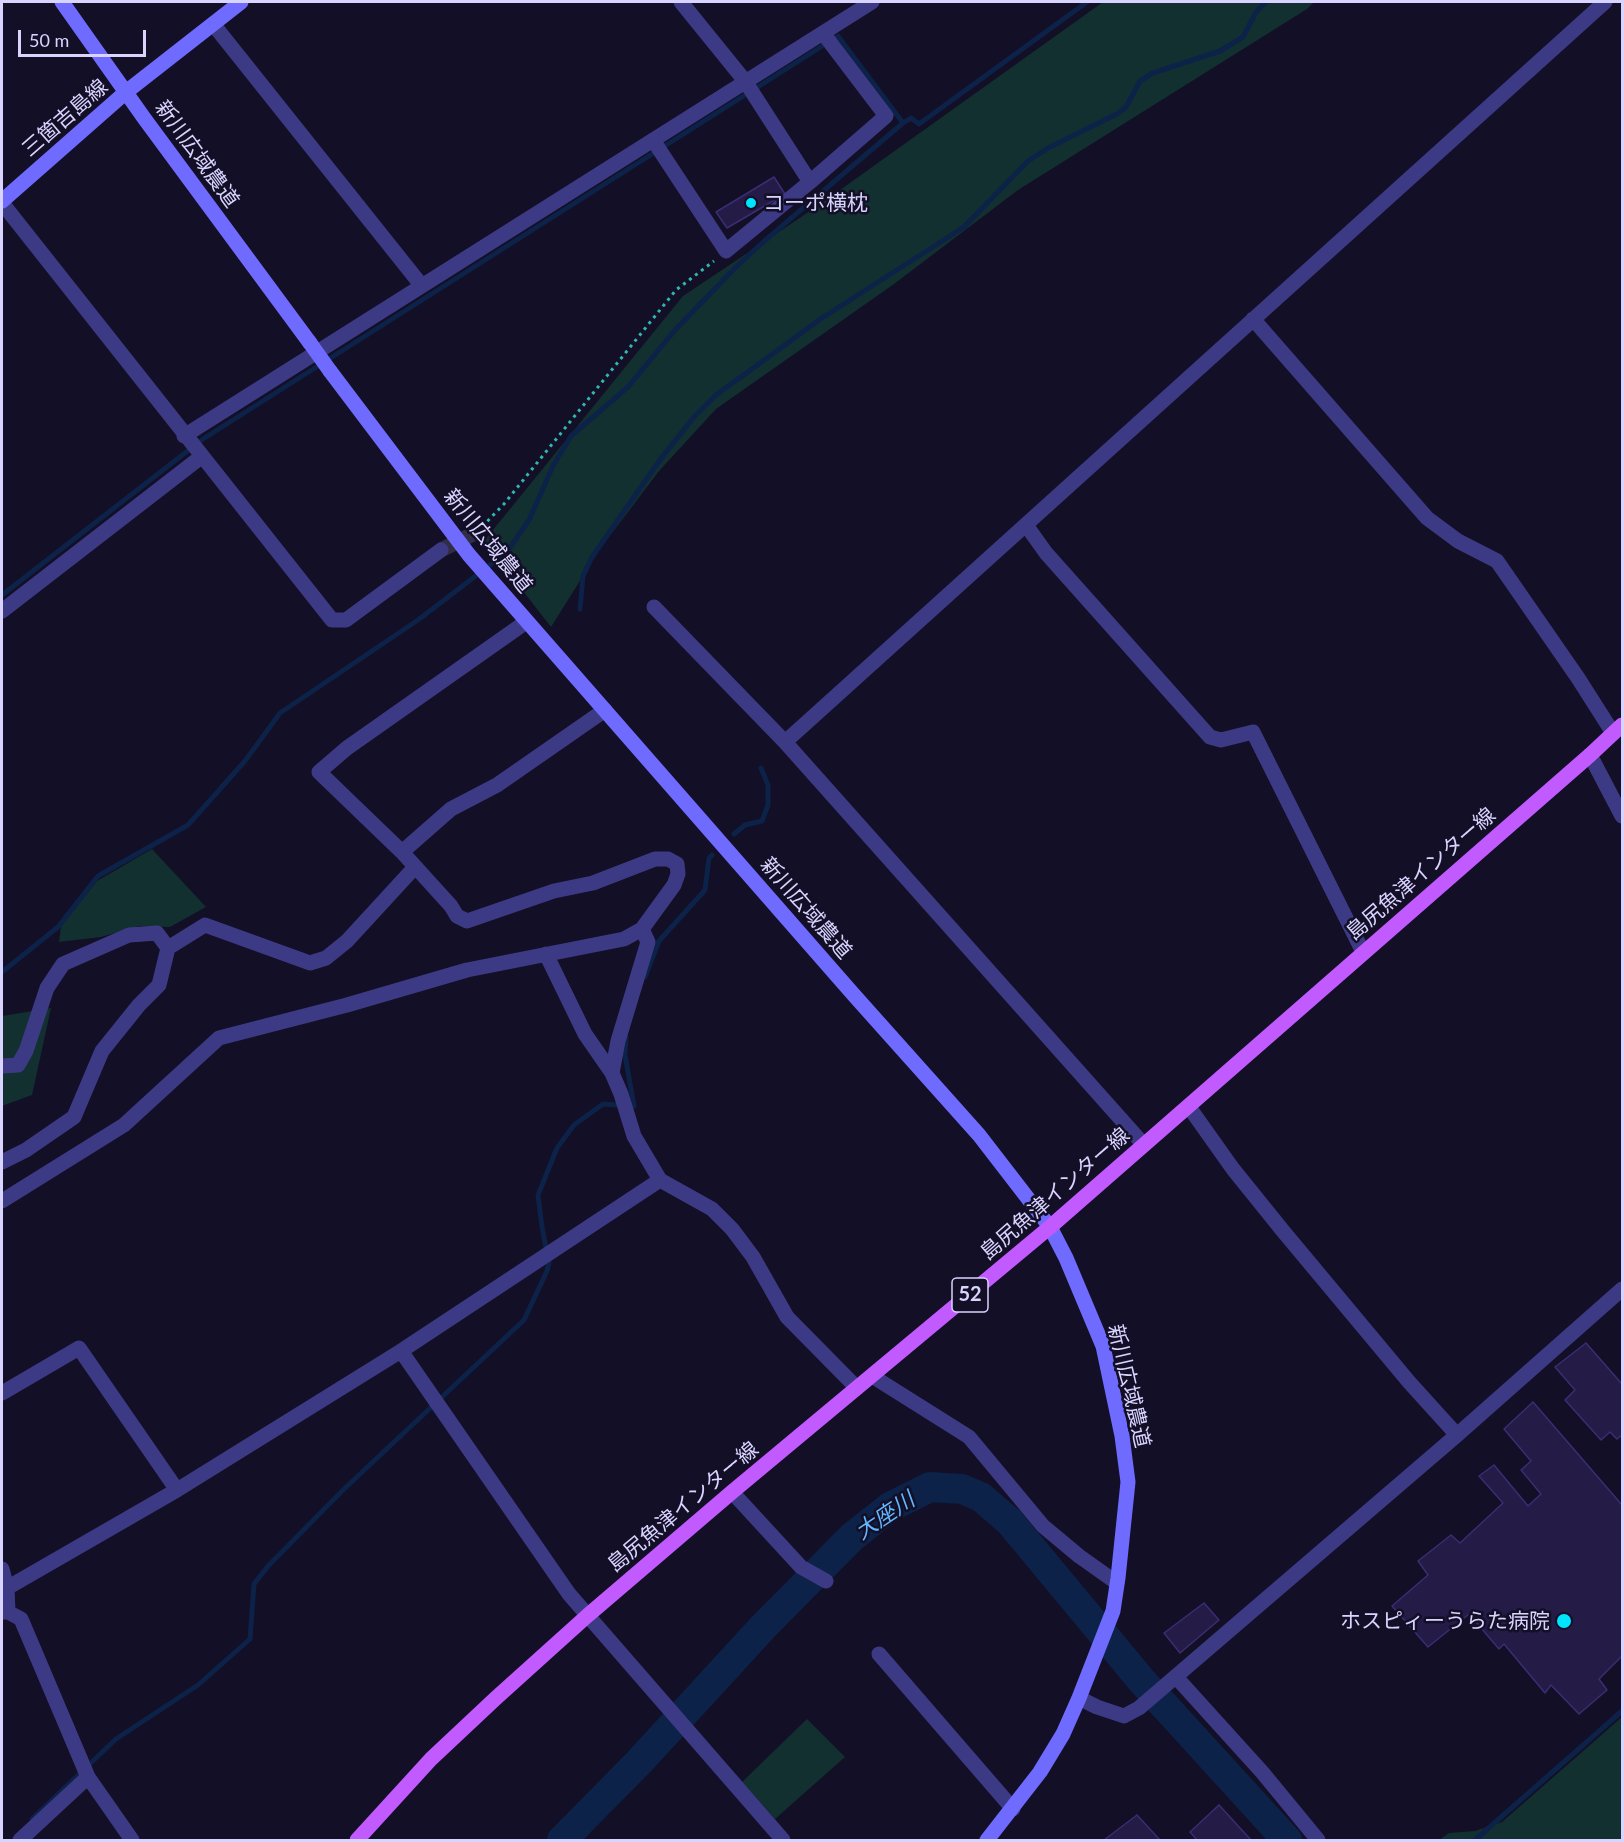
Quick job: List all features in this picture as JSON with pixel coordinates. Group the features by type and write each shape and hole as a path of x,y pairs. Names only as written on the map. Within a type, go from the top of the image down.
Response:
{"main road":[{"name":"島尻魚津インター線","path":"357,1840 431,1759 587,1616 1050,1227 1590,756 1618,729"}],"street":[{"name":"新川広域農道","path":"62,2 330,371 475,562 979,1135 1050,1227 1066,1258 1103,1346 1122,1436 1128,1482 1117,1583 1113,1611 1063,1734 1040,1772 987,1840"},
{"name":"三箇吉島線","path":"2,202 126,92 241,2"},
{"path":"681,2 749,86 810,182"},
{"path":"184,436 473,252 657,145 749,86 823,33 872,2"},
{"path":"785,742 1605,2"},
{"path":"213,24 422,286"},
{"path":"657,145 726,251 886,116 823,33"},
{"path":"2,202 184,436 332,620 346,620 441,550"},
{"path":"1253,319 1426,518 1458,541 1497,561 1578,678 1618,729"},
{"path":"2,610 201,457"},
{"path":"1026,525 1046,553 1210,737 1221,740 1253,732 1363,952"},
{"path":"654,607 785,742 1144,1145"},
{"path":"2,1201 124,1125 219,1038 347,1005 467,970 624,939 642,929 674,885 678,874 677,864 668,859 655,859 593,883 554,891 467,921 457,916 402,852 319,772 347,748 526,622"},
{"path":"402,852 451,809 497,785 605,710"},
{"path":"1590,756 1623,816"},
{"path":"2,1162 26,1150 74,1117 102,1051 139,1005 159,985 168,948 205,925 310,963 326,958 347,941 416,867"},
{"path":"612,1073 618,1041 648,942 642,929"},
{"path":"2,1066 18,1065 26,1051 47,988 63,964 129,934 156,933 168,948"},
{"path":"546,954 585,1034 612,1073 634,1136 660,1180 712,1209 732,1229 753,1257 787,1317 857,1388"},
{"path":"1189,1107 1233,1169 1290,1240 1409,1382 1457,1435"},
{"path":"7,1587 177,1490 401,1351 660,1180"},
{"path":"1079,1698 1096,1707 1124,1716 1139,1708 1623,1289"},
{"path":"2,1393 79,1348 177,1490"},
{"path":"401,1351 569,1594 783,1840"},
{"path":"872,1376 969,1437 1043,1526 1117,1583"},
{"path":"732,1492 801,1567 826,1581"},
{"path":"2,1569 7,1587 5,1612 21,1619 88,1777 132,1840"},
{"path":"879,1654 1013,1809"},
{"path":"1174,1679 1262,1772 1318,1840"},
{"path":"20,1840 88,1777"}],"path":[{"path":"477,532 504,504 676,290 726,251"}],"green space":[{"path":"1103,2 1314,2 1307,9 1018,190 894,284 716,409 659,471 600,549 551,627 484,541 683,296 819,205"},
{"path":"152,849 206,907 170,927 139,926 101,937 59,942 61,926 97,881"},
{"path":"51,1008 32,1095 2,1106 2,1016"},
{"path":"1622,1717 1622,1840 1439,1840 1449,1833 1475,1831 1502,1822"},
{"path":"807,1719 845,1757 775,1819 742,1782"}],"building":[{"name":"コーポ横枕","path":"774,177 785,194 727,228 716,212"},
{"path":"1586,1343 1622,1384 1622,1435 1617,1439 1610,1432 1601,1440 1565,1400 1575,1390 1555,1367"},
{"path":"1533,1402 1622,1505 1622,1656 1599,1679 1607,1690 1579,1714 1551,1685 1545,1693 1504,1644 1499,1649 1469,1614 1428,1647 1392,1606 1428,1575 1418,1561 1451,1535 1460,1543 1503,1503 1479,1476 1494,1465 1528,1506 1541,1494 1521,1470 1531,1461 1504,1429"},
{"path":"1204,1603 1219,1620 1180,1653 1164,1633"},
{"path":"1219,1805 1251,1840 1197,1840 1190,1832"},
{"path":"1137,1815 1160,1840 1104,1840"}],"waterway":[{"path":"2,972 58,927 98,876 188,825 245,761 280,713 418,620 507,552 529,520 553,466 571,436 628,387 675,330 762,243 903,123 911,118 919,124 1087,2"},
{"path":"580,609 583,576 592,557 662,457 694,417 716,395 822,318 964,227 1028,161 1048,148 1117,114 1126,107 1140,81 1153,73 1220,51 1243,37 1256,12 1266,2"},
{"path":"2,595 203,439 838,36 903,123"},
{"path":"734,834 745,825 762,821 768,805 768,785 761,768"},
{"path":"645,977 659,941 705,890 709,858 712,855"},
{"path":"32,1819 116,1739 198,1685 250,1639 254,1584 268,1566 343,1490 524,1320 549,1263 538,1195 557,1148 574,1125 603,1104 634,1106 625,1055 626,1037"},
{"name":"大座川","path":"562,1840 639,1762 763,1627 852,1537 890,1507 930,1487 962,1489 981,1497 1010,1522 1142,1681 1287,1840"},
{"path":"1475,1840 1622,1711"}],"tunnel":[{"path":"441,550 477,532"}],"place":[{"name":"コーポ横枕","path":"751,203"},
{"name":"ホスピィーうらた病院","path":"1564,1621"}]}
